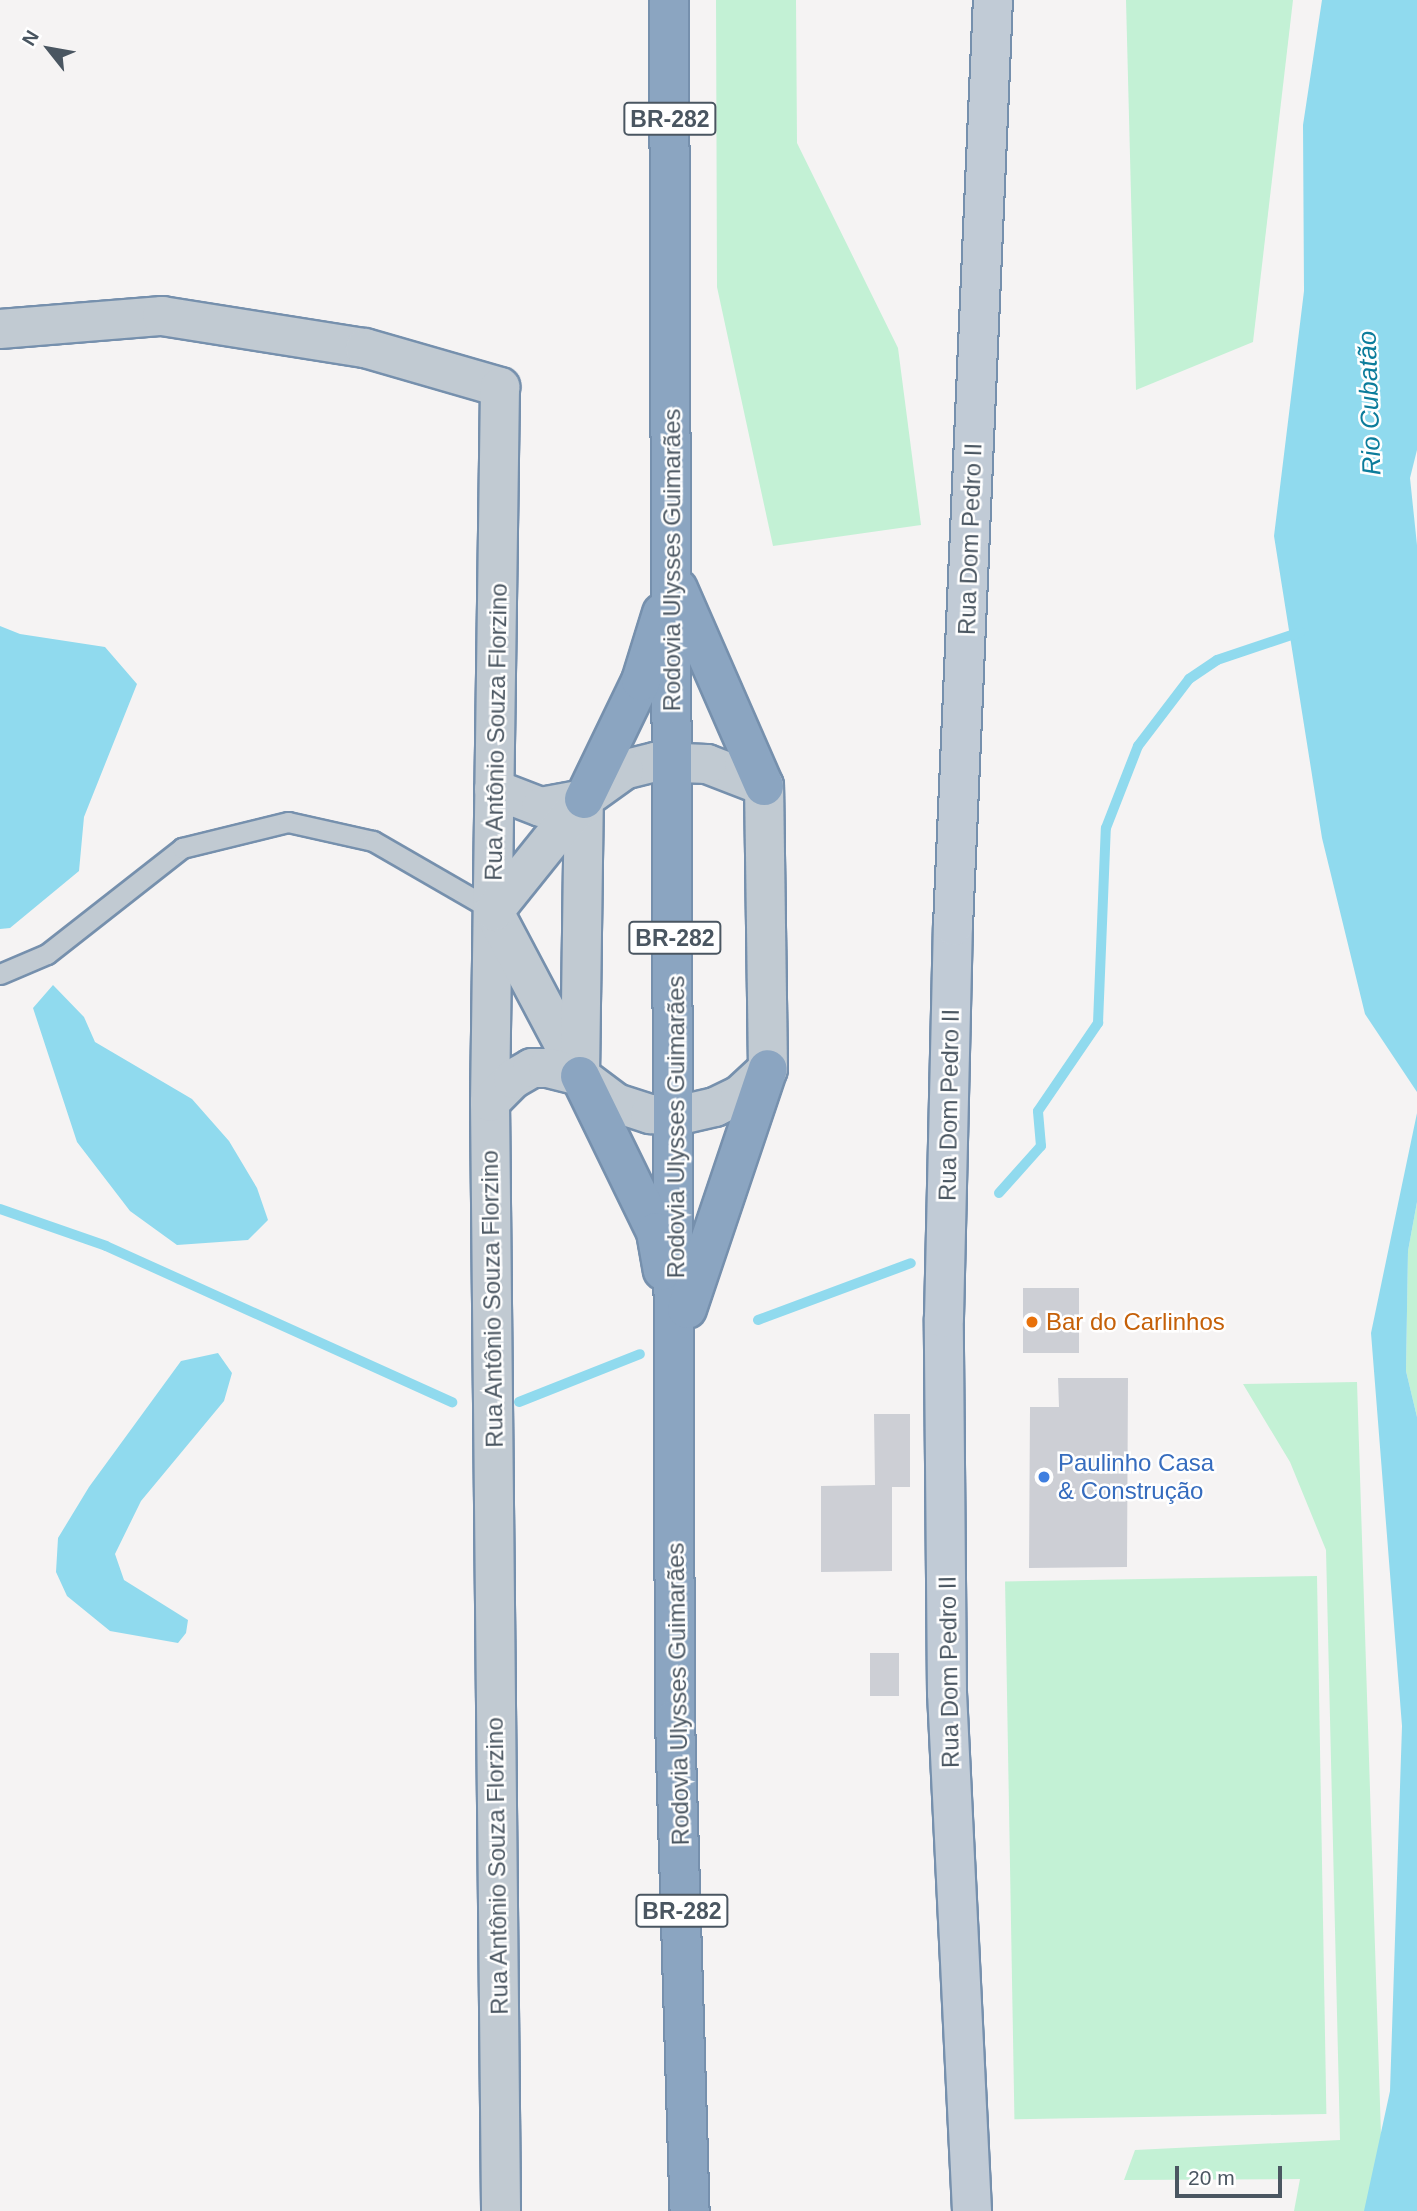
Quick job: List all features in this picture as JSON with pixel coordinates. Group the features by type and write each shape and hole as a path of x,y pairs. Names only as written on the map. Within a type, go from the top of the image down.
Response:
{"highway":[{"name":"Rodovia Ulysses Guimarães","path":"669,0 677,1341 675,1719 691,2211"},
{"path":"673,577 764,786"},
{"path":"584,799 641,681 673,577"},
{"path":"677,1341 768,1069"},
{"path":"580,1076 656,1232 677,1341"}],"main road":[{"name":"Rua Dom Pedro II","path":"972,2211 947,1693 944,1318 954,926 993,0"}],"street":[{"name":"Rua Antônio Souza Florzino","path":"0,329 162,316 365,348 500,387 490,1102 501,2211"},
{"path":"673,760 731,770 764,786 768,1069 740,1095 715,1107 676,1116 650,1114 616,1103 580,1076 494,911 584,799 624,771 673,760"},
{"path":"494,789 541,807 584,799"},
{"path":"580,1076 584,799"},
{"path":"490,1102 532,1068 580,1076"}],"lane":[{"path":"0,974 47,954 182,848 288,822 373,841 494,911"}],"green space":[{"path":"716,0 796,0 797,143 898,348 921,525 773,546 717,287"},
{"path":"1126,0 1293,0 1253,342 1136,390"},
{"path":"1417,1202 1417,1417 1406,1371 1408,1251"},
{"path":"1357,1382 1381,2135 1373,2211 1294,2211 1300,2179 1124,2180 1135,2150 1340,2140 1326,1550 1290,1462 1243,1384"},
{"path":"1317,1576 1326,2114 1014,2119 1005,1581"}],"water":[{"name":"Rio Cubatão","path":"1322,0 1417,0 1417,450 1410,478 1417,545 1417,1092 1365,1014 1322,838 1274,536 1304,291 1303,125"},
{"path":"0,626 20,634 105,647 137,684 84,817 79,871 10,928 0,929"},
{"path":"53,985 84,1017 95,1042 192,1099 229,1141 257,1188 268,1220 248,1240 177,1245 130,1211 77,1142 33,1008"},
{"path":"1417,1113 1417,1202 1408,1251 1406,1371 1417,1417 1417,2211 1364,2211 1390,2091 1402,1726 1371,1333"},
{"path":"218,1353 232,1373 224,1401 141,1501 115,1554 124,1580 188,1620 186,1633 178,1643 110,1631 67,1596 56,1572 58,1538 89,1487 181,1361"}],"building":[{"path":"1023,1288 1079,1288 1079,1353 1023,1353"},
{"path":"1058,1378 1128,1378 1127,1567 1029,1568 1030,1407 1059,1407"},
{"path":"874,1414 910,1414 910,1487 892,1487 892,1571 821,1572 821,1486 875,1485"},
{"path":"870,1653 899,1653 899,1696 870,1696"}],"waterway":[{"path":"999,1193 1041,1146 1038,1111 1098,1023 1106,828 1138,746 1189,679 1217,660 1300,632"},
{"path":"0,1209 106,1246 452,1402"},
{"path":"758,1320 911,1263"},
{"path":"519,1402 640,1354"}],"place":[{"name":"Bar do Carlinhos","path":"1032,1322"},
{"name":"Paulinho Casa & Construção","path":"1044,1477"}]}
